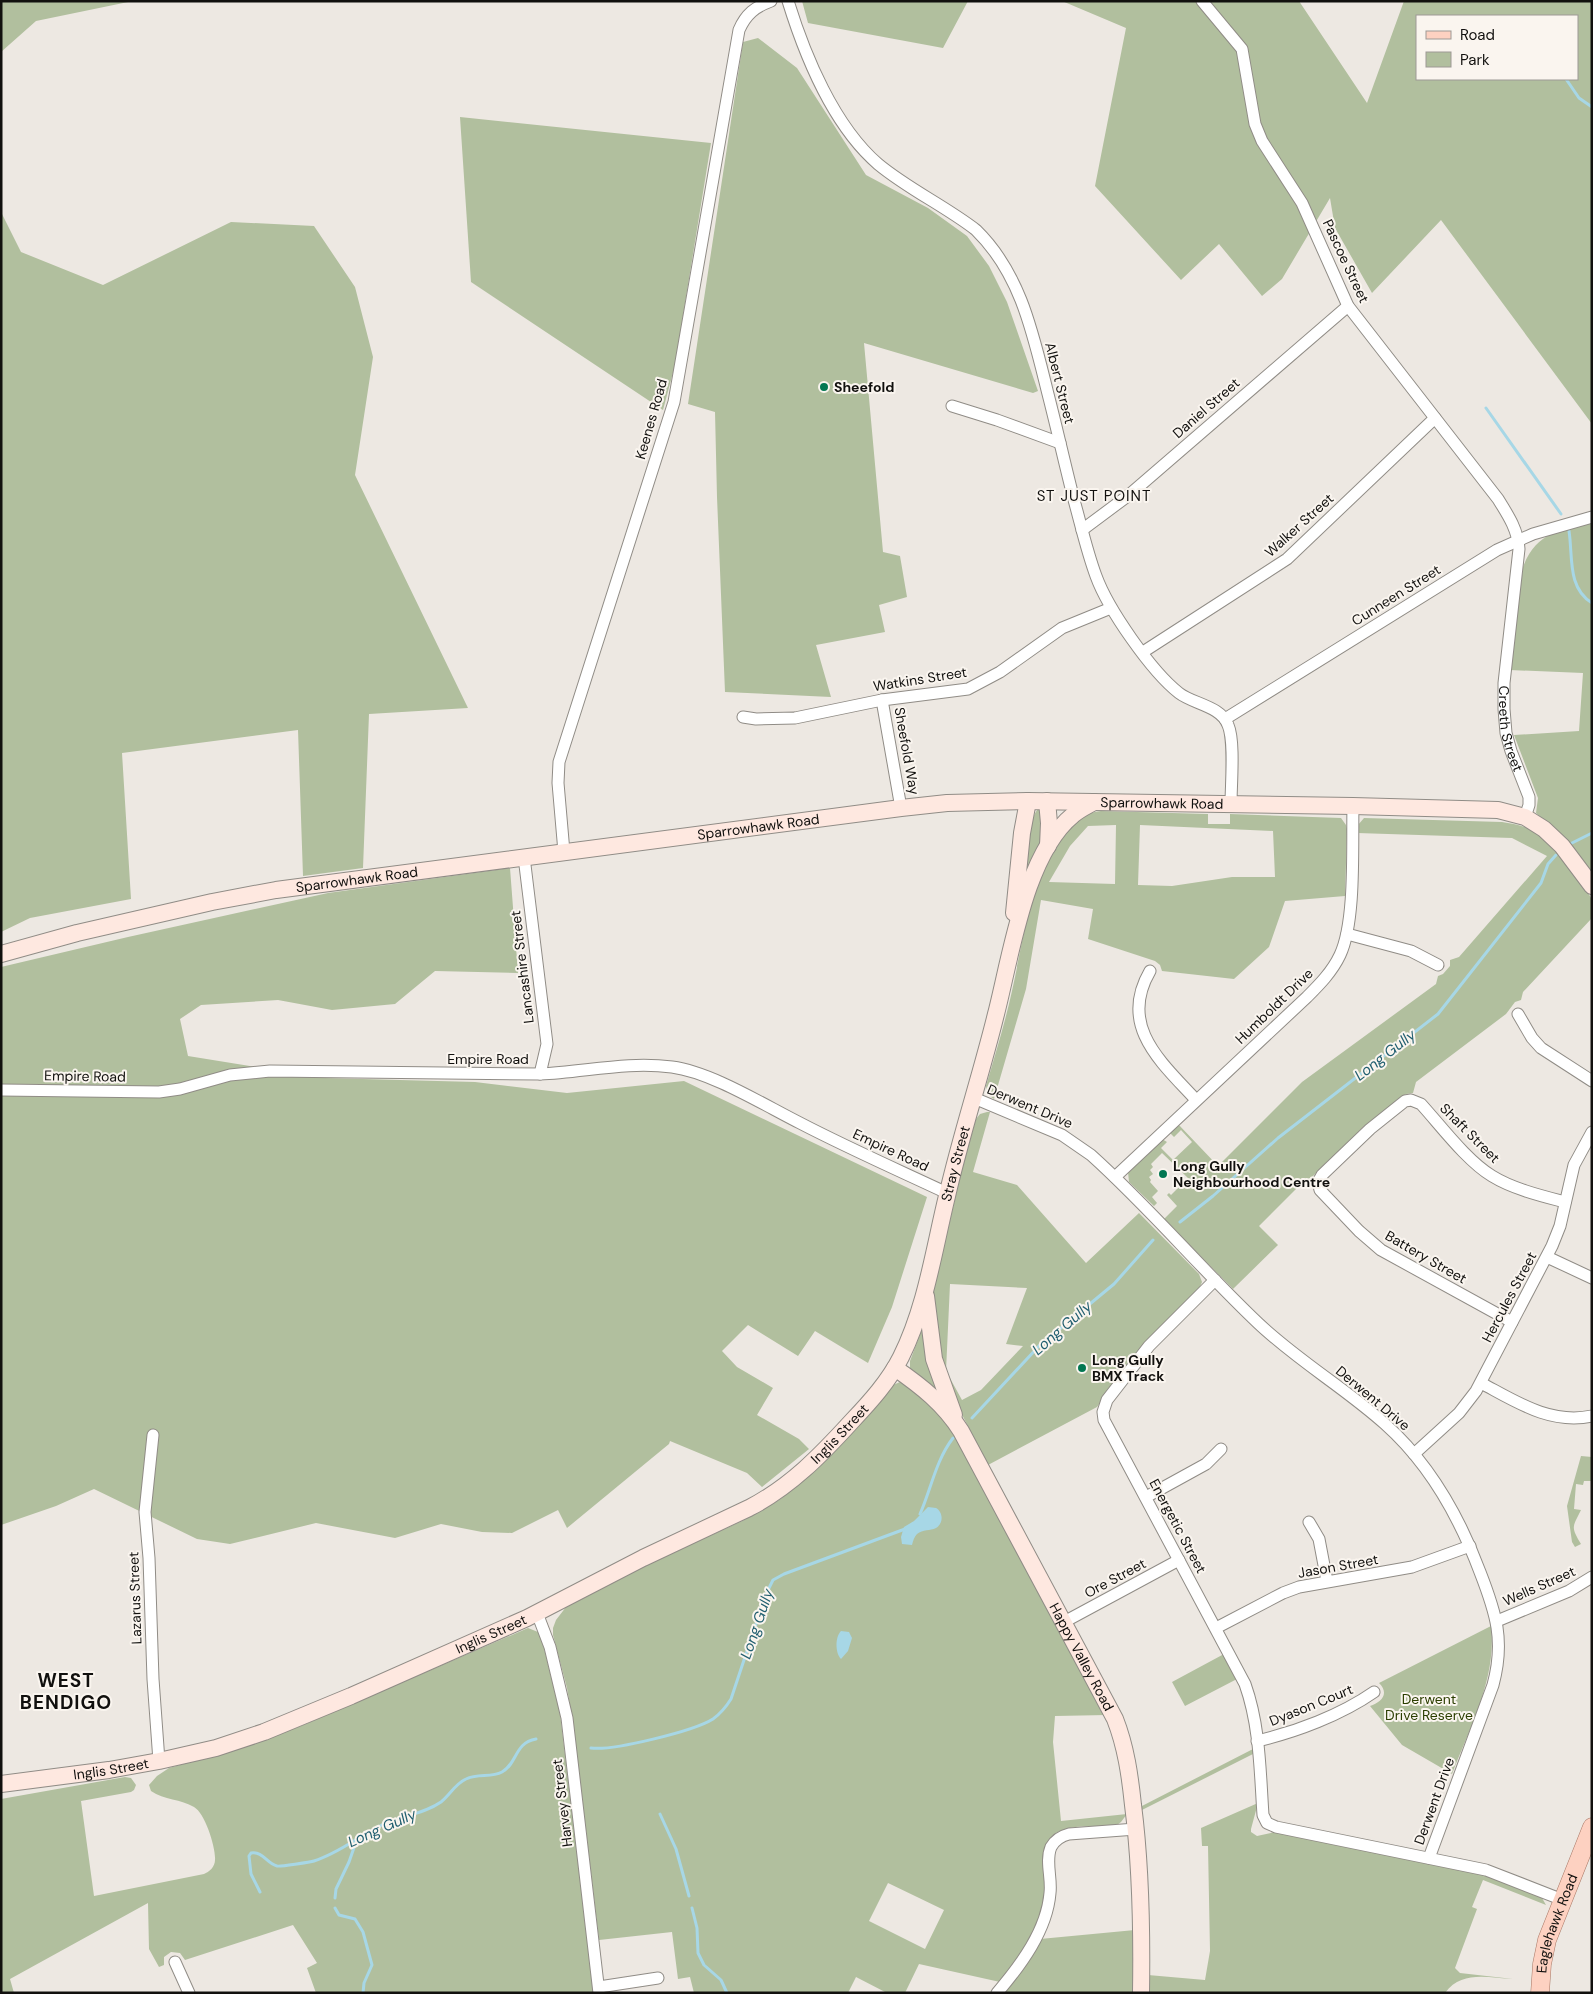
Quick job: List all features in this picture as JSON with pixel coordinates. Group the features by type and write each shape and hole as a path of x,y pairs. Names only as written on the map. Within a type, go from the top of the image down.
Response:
{"main road":[{"name":"Stray Street","path":"1010,956 1020,855 1028,801"},
{"name":"Sparrowhawk Road","path":"1,954 221,900 276,890 947,803 1046,801 1487,809 1525,817"},
{"path":"1046,801 1049,823 1048,847"},
{"name":"Stray Street","path":"895,1368 908,1342 926,1283 947,1193 974,1098 1010,956 1035,873 1048,847 1068,819 1094,802"},
{"path":"1525,817 1557,840 1592,886"},
{"path":"926,1283 929,1331 934,1359 961,1430"},
{"name":"Happy Valley Road","path":"895,1368 933,1397 950,1414 961,1430 1120,1731 1128,1761 1136,1829 1141,1893 1141,1993"},
{"name":"Inglis Street","path":"1,1785 159,1761 216,1748 288,1723 455,1651 537,1613 650,1555 749,1508 780,1489 810,1464 839,1435 881,1388 895,1368"},
{"name":"Eaglehawk Road","path":"1540,1993 1545,1948 1592,1827"}],"street":[{"name":"Keenes Road","path":"564,852 558,783 560,762 674,402 739,30 754,8 771,1"},
{"name":"Albert Street","path":"788,1 799,36 823,87 844,124 861,146 887,171 976,230 987,240 1005,265 1028,319 1040,359 1082,530 1096,576 1111,608 1158,673 1175,690 1187,698 1217,712 1225,719"},
{"name":"Pascoe Street","path":"1202,1 1242,49 1258,133 1302,203 1348,306 1498,499 1513,524 1519,539"},
{"name":"Daniel Street","path":"1082,530 1129,495 1348,306"},
{"path":"952,406 1060,443"},
{"name":"Walker Street","path":"1142,652 1287,559 1434,418"},
{"name":"Cunneen Street","path":"1225,719 1485,556 1519,539 1592,517"},
{"name":"Creeth Street","path":"1519,539 1504,703 1508,742 1529,797 1529,805 1525,817"},
{"name":"Watkins Street","path":"743,717 765,719 794,718 882,700 957,691 978,685 1000,672 1062,628 1111,608"},
{"name":"Sheefold Way","path":"882,700 901,808"},
{"path":"1225,719 1231,738 1232,804"},
{"name":"Humboldt Drive","path":"1114,1177 1322,982 1340,954 1347,934 1350,913 1353,806"},
{"name":"Lancashire Street","path":"524,857 547,1044 540,1074"},
{"path":"1347,934 1411,951 1438,964"},
{"path":"1150,971 1143,983 1140,998 1141,1028 1149,1046 1157,1057 1196,1100"},
{"path":"1518,1014 1532,1038 1541,1048 1592,1080"},
{"name":"Empire Road","path":"1,1090 159,1092 241,1073 294,1071 540,1074 576,1072 609,1066 639,1064 674,1067 716,1080 829,1138 947,1193"},
{"name":"Derwent Drive","path":"974,1098 1062,1134 1091,1154 1271,1335 1374,1415 1414,1454 1446,1499 1470,1546 1497,1620 1500,1638 1499,1656 1493,1685 1429,1858"},
{"name":"Battery Street","path":"1413,1100 1405,1102 1370,1129 1341,1155 1318,1182 1320,1190 1359,1231 1381,1250 1512,1322"},
{"name":"Shaft Street","path":"1413,1100 1421,1104 1476,1163 1494,1177 1512,1186 1565,1202"},
{"name":"Hercules Street","path":"1414,1454 1459,1413 1481,1383 1547,1257 1560,1226 1576,1160 1592,1132"},
{"path":"1547,1257 1592,1278"},
{"name":"Energetic Street","path":"1216,1280 1149,1346 1107,1400 1103,1408 1104,1420 1245,1684 1253,1708 1258,1741 1264,1815 1263,1825 1494,1872 1563,1900"},
{"path":"1481,1383 1540,1413 1568,1418 1592,1416"},
{"name":"Lazarus Street","path":"154,1434 145,1512 149,1558 152,1679 159,1761"},
{"path":"1146,1498 1201,1467 1221,1449"},
{"path":"1309,1522 1319,1539 1327,1581"},
{"name":"Jason Street","path":"1216,1628 1283,1593 1299,1587 1406,1568 1470,1546"},
{"name":"Ore Street","path":"1064,1622 1179,1560"},
{"name":"Wells Street","path":"1497,1620 1576,1588 1592,1577"},
{"name":"Harvey Street","path":"537,1613 550,1647 567,1718 599,1990"},
{"name":"Dyason Court","path":"1258,1741 1278,1736 1346,1709 1374,1692"},
{"path":"997,1993 1021,1961 1044,1920 1051,1890 1050,1850 1057,1839 1065,1835 1136,1829"},
{"path":"175,1962 189,1993"},
{"path":"599,1990 658,1978"}],"green space":[{"path":"1,1 133,1 36,21 1,52"},
{"path":"802,1 968,1 943,48 808,23"},
{"path":"1062,1 1299,1 1367,103 1404,1 1592,1 1592,424 1441,220 1372,293 1335,228 1330,198 1282,279 1262,296 1219,244 1181,280 1095,186 1126,28"},
{"path":"758,38 797,68 866,175 928,208 967,236 989,266 1007,302 1038,391 1033,393 864,343 883,552 900,556 907,597 879,605 885,632 816,645 831,697 725,692 715,412 688,404 743,42"},
{"path":"460,117 711,143 675,365 663,410 471,282"},
{"path":"1,212 21,252 103,285 231,222 314,226 355,287 373,357 355,475 468,708 369,714 363,868 303,876 298,730 122,753 131,899 30,918 1,932"},
{"path":"1592,521 1592,877 1555,830 1536,813 1538,798 1514,735 1579,731 1583,673 1510,670 1523,567 1528,556 1534,547 1550,534 1570,526"},
{"path":"1038,809 1040,809 1045,835 1022,882 1029,832"},
{"path":"1101,811 1208,814 1208,824 1230,824 1230,814 1341,818 1347,829 1345,896 1285,901 1269,947 1234,979 1162,971 1160,965 1155,961 1088,939 1093,909 1041,900 1026,989 994,1099 988,1095 986,1086 1006,1015 1037,885 1048,858 1062,835 1080,818","holes":["1116,825 1115,884 1049,882 1070,846 1088,826","1140,825 1273,831 1275,877 1232,877 1172,886 1138,885"]},
{"path":"1364,818 1502,822 1530,829 1546,838 1583,885 1591,898 1592,918 1523,992 1521,1000 1515,1002 1506,1014 1416,1082 1413,1093 1406,1094 1363,1127 1311,1178 1309,1183 1300,1185 1259,1226 1278,1245 1233,1289 1164,1219 1177,1206 1167,1195 1169,1193 1171,1195 1188,1178 1162,1153 1151,1164 1153,1167 1150,1170 1153,1174 1149,1177 1150,1182 1158,1191 1152,1197 1157,1203 1154,1206 1129,1182 1128,1172 1162,1139 1167,1142 1161,1148 1173,1160 1192,1142 1181,1130 1174,1137 1170,1133 1178,1124 1218,1166 1302,1082 1436,984 1438,976 1443,974 1450,966 1450,960 1459,957 1547,856 1512,838 1357,833 1358,825"},
{"path":"510,868 518,973 435,971 395,1004 332,1010 278,1000 201,1005 180,1019 188,1056 325,1078 475,1082 567,1093 684,1081 927,1197 892,1307 868,1363 815,1331 798,1356 748,1325 722,1351 737,1367 773,1388 757,1415 799,1439 809,1449 762,1487 747,1473 670,1441 669,1444 567,1528 558,1510 512,1533 482,1532 441,1524 395,1538 316,1523 230,1544 197,1539 94,1489 56,1506 1,1525 1,967 328,893"},
{"path":"990,1112 973,1172 1017,1185 1086,1263 1139,1213 1199,1274 1202,1282 1199,1289 1143,1345 1097,1407 988,1465 942,1376 932,1298 962,1169 976,1119 980,1114","holes":["950,1284 1027,1288 1006,1344 1023,1346 981,1390 962,1400 946,1371"]},
{"path":"922,1329 941,1393 910,1370 910,1361"},
{"path":"900,1382 905,1383 945,1418 1107,1715 1055,1716 1053,1742 1061,1821 1127,1814 1117,1825 1070,1828 1056,1833 1050,1838 1045,1853 1046,1890 1042,1910 1027,1943 1000,1982 919,1964 905,1993 887,1993 856,1977 848,1993 694,1993 690,1977 678,1979 672,1932 599,1940 574,1729 553,1628 556,1620 566,1607 655,1561 742,1521 779,1500 801,1483 893,1385","holes":["888,1883 944,1910 925,1949 869,1921"]},
{"path":"1581,1456 1592,1457 1592,1481 1584,1481 1583,1485 1576,1484 1574,1509 1581,1510 1574,1530 1581,1544 1575,1547 1572,1542 1567,1506"},
{"name":"Derwent Drive Reserve","path":"1491,1626 1492,1645 1486,1683 1474,1720 1452,1774 1402,1745 1370,1706 1383,1697 1384,1691 1379,1683"},
{"path":"528,1628 538,1632 542,1640 560,1713 594,1993 316,1993 307,1968 317,1963 293,1925 185,1960 180,1953 171,1952 164,1957 164,1965 159,1967 149,1949 148,1903 10,1979 14,1993 1,1993 1,1799 125,1777 131,1778 136,1785 131,1792 81,1801 94,1896 204,1874 211,1869 215,1860 212,1840 206,1823 194,1807 151,1791 149,1785 157,1776 169,1768 223,1753 301,1726"},
{"path":"1224,1654 1237,1679 1185,1706 1172,1682"},
{"path":"1253,1749 1253,1754 1140,1811 1140,1807"},
{"path":"1258,1803 1251,1829 1251,1832 1257,1836 1275,1832 1481,1874 1542,1898 1546,1905 1483,1880 1472,1907 1477,1909 1455,1968 1460,1973 1513,1979 1467,1978 1459,1981 1445,1993 1147,1993 1148,1975 1205,1980 1210,1951 1208,1846 1202,1846 1201,1828"},
{"path":"1135,1930 1135,1993 1004,1993 1040,1939"}],"water":[{"path":"928,1507 936,1508 940,1512 942,1518 939,1526 917,1534 912,1545 902,1544 901,1537 904,1527 914,1521"},
{"path":"841,1631 849,1632 852,1638 848,1651 841,1659 836,1645"}],"waterway":[{"path":"1567,80 1579,98 1592,107"},
{"path":"1486,408 1561,514"},
{"path":"1569,531 1571,561 1575,580 1578,589 1592,603"},
{"name":"Long Gully","path":"1570,844 1592,833"},
{"name":"Long Gully","path":"1180,1222 1213,1196 1278,1138 1438,1014 1541,883 1548,864 1556,855"},
{"name":"Long Gully","path":"972,1418 1039,1346 1114,1284 1153,1240"},
{"name":"Long Gully","path":"920,1514 938,1465 953,1438"},
{"name":"Long Gully","path":"591,1748 617,1746 653,1739 689,1729 713,1719 731,1699 766,1594 773,1580 784,1574 905,1529"},
{"name":"Long Gully","path":"260,1892 251,1874 249,1856 251,1853 259,1854 277,1866 323,1858 384,1824 434,1806 466,1779 502,1772 511,1764 524,1745 536,1739"},
{"path":"660,1814 676,1849 689,1896"},
{"path":"335,1898 336,1889 349,1862 357,1839"},
{"path":"335,1908 339,1915 355,1919 363,1932 372,1965 364,1983 363,1993"},
{"path":"692,1908 697,1928 698,1953 704,1965 721,1980 727,1993"}],"place":[{"name":"Sheefold","path":"824,387"},
{"name":"Long Gully Neighbourhood Centre","path":"1163,1174"},
{"name":"Long Gully BMX Track","path":"1082,1368"}],"district":[{"name":"ST JUST POINT","path":"1094,496"},
{"name":"WEST BENDIGO","path":"66,1691"}]}
